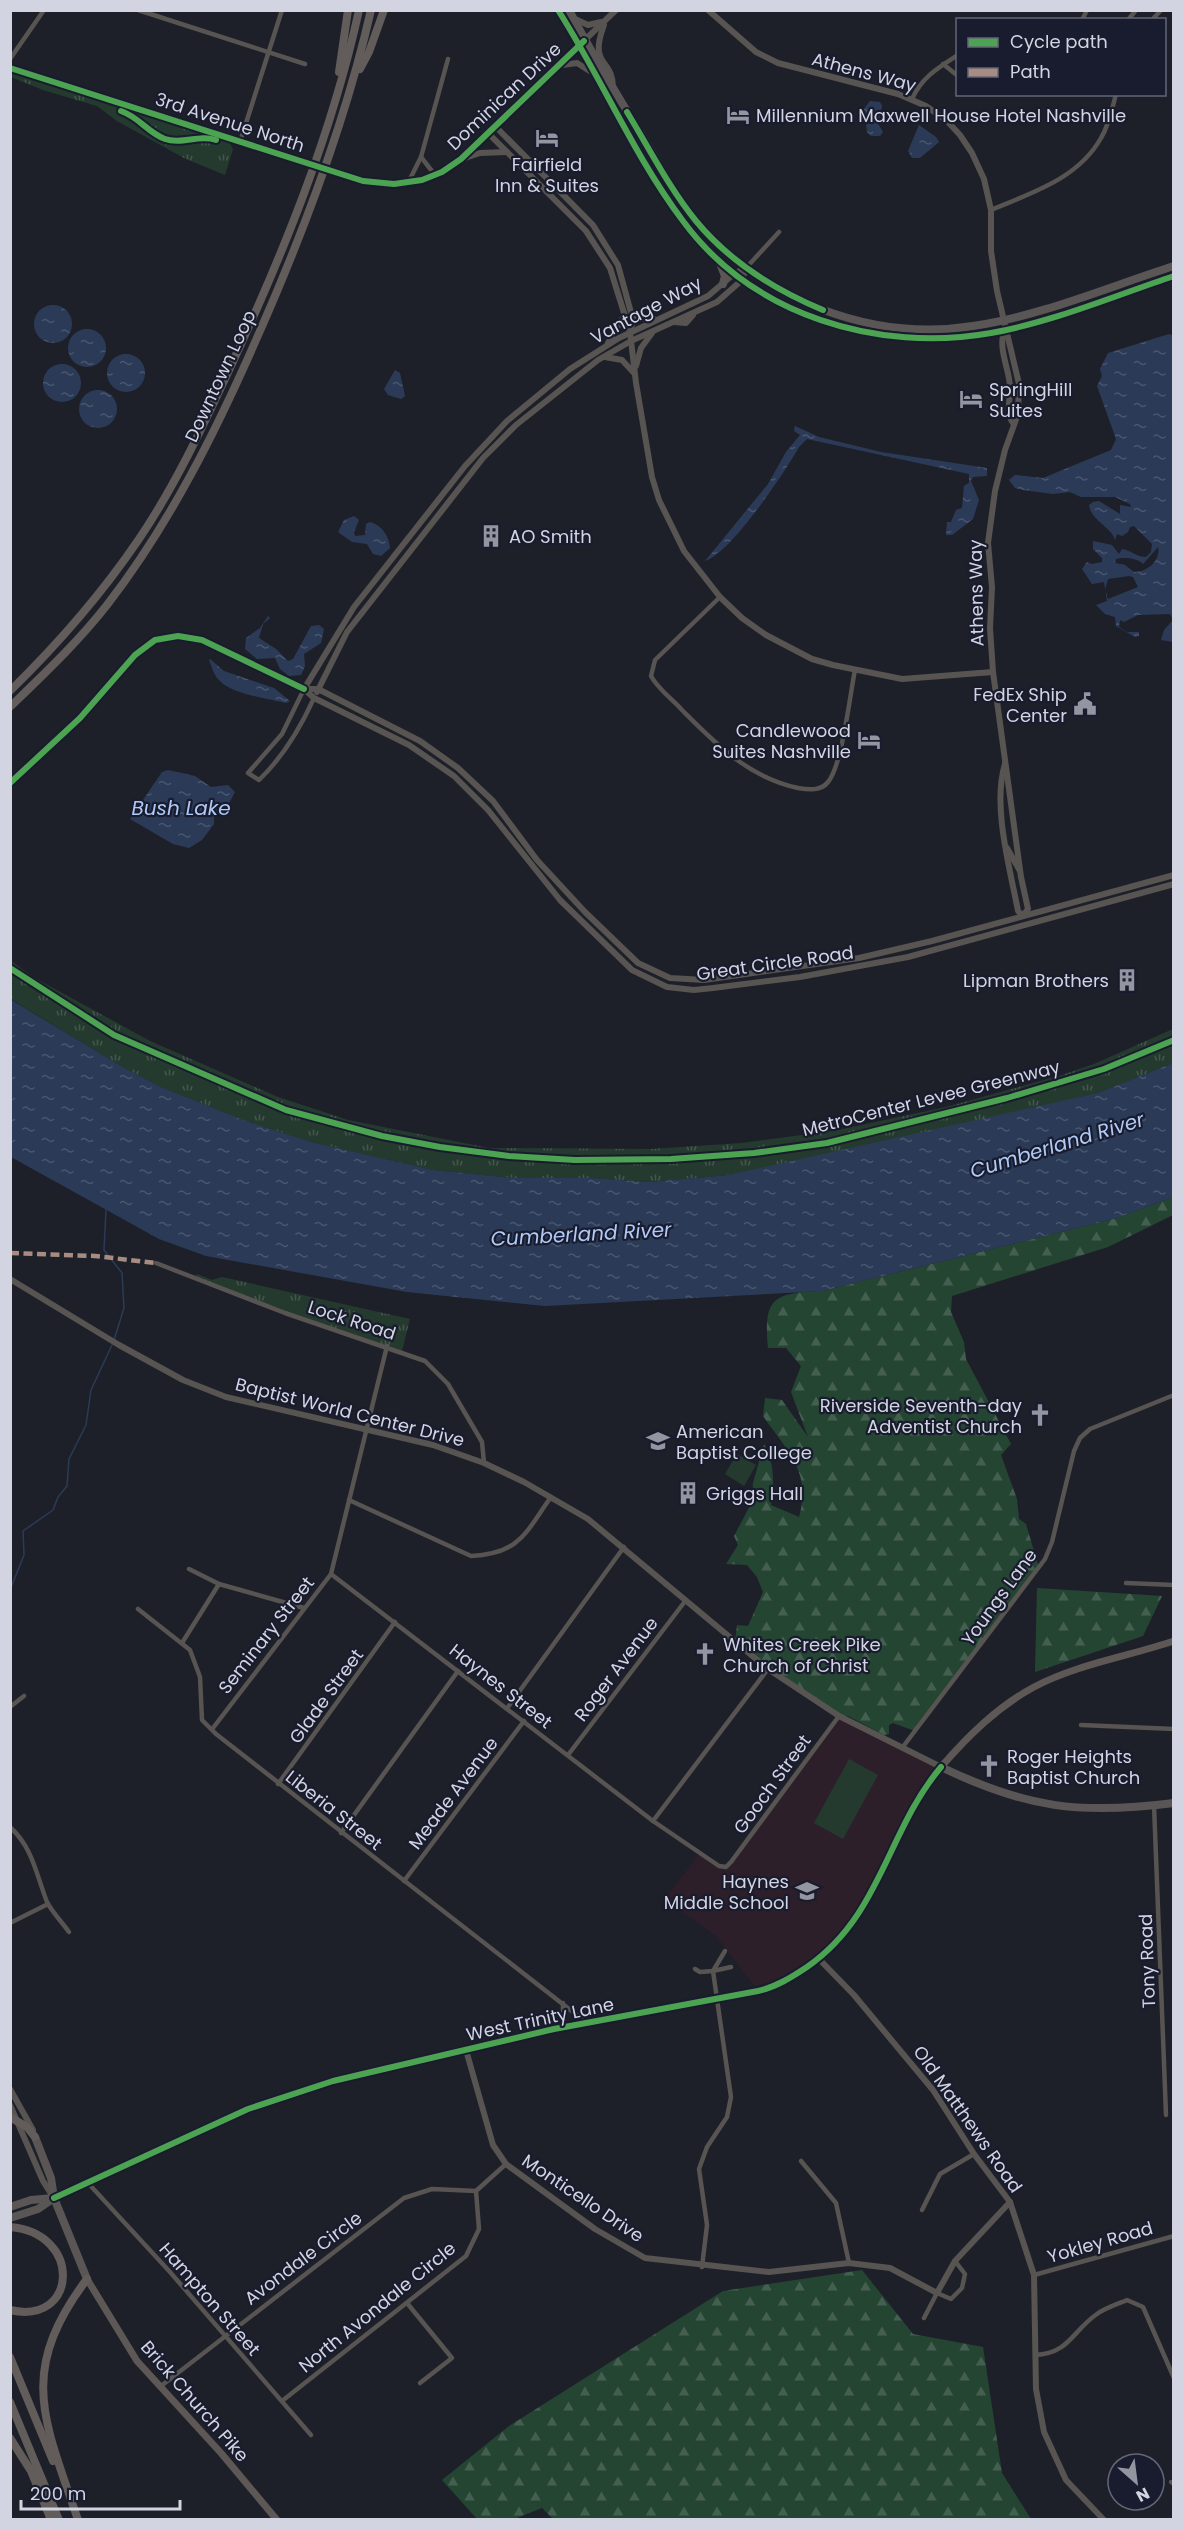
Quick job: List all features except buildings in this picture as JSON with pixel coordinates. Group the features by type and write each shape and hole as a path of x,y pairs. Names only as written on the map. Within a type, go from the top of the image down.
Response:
{"highway":[{"path":"338,89 340,46 348,10"},
{"name":"Downtown Loop","path":"10,691 60,641 95,599 140,538 213,405 270,283 338,89 359,10"},
{"name":"Downtown Loop","path":"10,707 69,650 107,605 152,542 227,406 313,204 353,80 371,10"},
{"path":"353,80 369,52 384,10"},
{"path":"14,2119 35,2137"},
{"path":"10,2227 30,2230 51,2243 58,2251 64,2273 59,2294 44,2308 22,2313 10,2310"},
{"path":"77,2520 46,2425 42,2397 48,2346 65,2309 87,2279"},
{"path":"10,2357 77,2520"},
{"path":"10,2402 59,2520"},
{"path":"10,2438 31,2471 51,2520"}],"main road":[{"path":"558,10 633,141 684,223 742,280 768,297 800,312 831,324 872,334 917,339 1005,330 1173,276"},
{"path":"571,14 613,88 696,221 746,268 806,303 834,314 874,324 939,330 1004,320 1173,266"},
{"path":"633,141 641,145 671,184"},
{"path":"715,254 725,274 723,285"},
{"name":"West Trinity Lane","path":"10,2218 38,2209 54,2198 271,2101 333,2081 554,2029 776,1985 819,1959 845,1935 859,1917 931,1779 963,1742 1003,1706 1036,1686 1061,1675 1173,1641"},
{"path":"941,1767 983,1787 1036,1803 1098,1809 1173,1803"},
{"name":"Brick Church Pike","path":"35,2137 51,2178 54,2198 87,2279 137,2361 277,2520"},
{"name":"West Trinity Lane","path":"10,2207 31,2200 54,2198"}],"street":[{"path":"10,59 44,10"},
{"path":"138,10 305,64"},
{"path":"240,142 282,10"},
{"name":"Dominican Drive","path":"442,172 461,159 616,10"},
{"name":"Athens Way","path":"708,10 756,52 778,63 912,99 947,121 965,143 979,166 991,210 991,251 1005,330 1019,384 1018,414 1013,423 995,491 988,543 992,587 990,628 993,672 1005,764 1010,782 1020,871 1028,909 1023,915"},
{"path":"571,14 588,25 605,21"},
{"path":"605,21 597,45 598,54 613,80 613,88"},
{"path":"912,99 923,80 956,56"},
{"path":"408,183 421,157 448,59"},
{"path":"559,66 577,63 593,73"},
{"path":"943,64 956,75"},
{"name":"3rd Avenue North","path":"10,68 240,142 380,184 408,183 442,172"},
{"path":"991,210 1045,188 1070,172 1092,152 1101,139 1115,96"},
{"path":"495,126 593,225 618,265 633,320 630,332"},
{"path":"488,133 586,231 610,268 630,332 652,477 659,501 684,551 720,597 742,618 766,635 812,659 902,679 993,672"},
{"path":"461,159 480,153 507,152"},
{"path":"421,157 435,176"},
{"path":"532,177 538,170"},
{"path":"742,280 746,268 779,232"},
{"path":"610,268 618,265"},
{"name":"Vantage Way","path":"742,280 722,298 694,314 631,341 603,357 554,393 483,458 347,632 301,727 284,754 259,780 248,773 282,734 304,689 354,607 477,452 541,390 630,332 708,296 735,273 746,268"},
{"path":"631,312 637,318 647,320 663,317"},
{"path":"606,346 624,315"},
{"path":"635,373 641,348 655,330"},
{"path":"603,357 622,360 635,373"},
{"path":"720,597 655,660 651,666 651,676 723,751 756,773 774,781 808,790 819,788 828,782 838,754 855,670"},
{"name":"Great Circle Road","path":"10,783 80,718 135,655 155,640 178,636 202,640 304,689 314,698 409,745 453,776 488,810 560,900 626,965 658,984 694,990 800,977 908,957 1173,884"},
{"name":"Great Circle Road","path":"304,689 318,689 405,733 458,768 493,801 537,860 567,893 633,958 661,975 680,980 704,980 805,967 908,947 1173,875"},
{"name":"Athens Way","path":"1005,764 999,792 1018,911 1023,915 1026,925"},
{"path":"1007,848 1020,871"},
{"name":"Lock Road","path":"156,1263 285,1313 425,1360 448,1384 482,1442 484,1463"},
{"name":"Baptist World Center Drive","path":"10,1280 183,1380 226,1397 434,1445 484,1463 551,1496 624,1547 768,1669 839,1716 941,1767"},
{"name":"Seminary Street","path":"213,1728 331,1574 387,1346"},
{"name":"Youngs Lane","path":"902,1748 1045,1559 1052,1542 1074,1451 1080,1438 1090,1429 1173,1395"},
{"path":"350,1500 471,1556 491,1555 507,1550 521,1539 551,1496"},
{"path":"508,1707 624,1547"},
{"path":"189,1569 219,1584 304,1608"},
{"name":"Haynes Street","path":"331,1574 525,1720 653,1821 719,1866 726,1867"},
{"path":"1125,1583 1173,1585"},
{"path":"182,1643 219,1584"},
{"name":"Roger Avenue","path":"568,1755 686,1600"},
{"name":"Liberia Street","path":"138,1609 190,1650 200,1677 202,1720 213,1728 216,1734 278,1785 587,2023"},
{"name":"Glade Street","path":"278,1785 395,1622"},
{"path":"653,1821 768,1669"},
{"path":"341,1833 458,1671"},
{"path":"10,1707 24,1696"},
{"name":"Gooch Street","path":"726,1867 839,1716"},
{"name":"Meade Avenue","path":"404,1881 525,1720"},
{"path":"1081,1725 1173,1729"},
{"name":"Tony Road","path":"1154,1805 1166,2115"},
{"path":"10,1827 27,1847 39,1872 48,1904 69,1932"},
{"path":"10,1923 48,1904"},
{"path":"702,2267 707,2225 699,2169 707,2147 727,2117 731,2097 713,1971 725,1951"},
{"name":"Old Matthews Road","path":"819,1959 860,2002 933,2090 974,2154 1010,2202 1034,2275 1036,2389 1044,2432 1066,2480 1104,2520"},
{"path":"695,1969 700,1972 713,1971 731,1966"},
{"path":"554,2029 563,2017 563,2003"},
{"name":"Monticello Drive","path":"466,2050 493,2145 506,2164 595,2229 645,2259 702,2267 768,2272 849,2263 890,2268 936,2293"},
{"name":"Brick Church Pike","path":"10,2089 27,2115 35,2137"},
{"name":"Brick Church Pike","path":"10,2105 14,2119 43,2181 54,2198"},
{"path":"922,2210 939,2174 974,2154"},
{"path":"801,2161 836,2203 849,2263"},
{"path":"476,2191 506,2164"},
{"name":"Hampton Street","path":"88,2183 170,2272 311,2435"},
{"name":"Avondale Circle","path":"161,2386 404,2198 432,2189 476,2191"},
{"name":"North Avondale Circle","path":"282,2401 466,2256 479,2229 476,2191"},
{"path":"924,2318 955,2261 1010,2202"},
{"name":"Yokley Road","path":"1034,2275 1173,2235"},
{"path":"936,2293 951,2299 962,2288 965,2274 955,2261"},
{"path":"1035,2355 1049,2354 1062,2349 1098,2313 1127,2300 1143,2307 1173,2378"},
{"path":"407,2303 452,2358 420,2383"}],"shaded area":[{"path":"839,1716 941,1767 931,1779 859,1917 819,1959 758,1991 716,1936 665,1899 700,1853 719,1866 726,1867"}],"green space":[{"path":"11,72 228,140 233,149 225,175 184,158 117,121 97,106 43,90 11,77"},
{"path":"10,960 33,977 150,1041 278,1097 348,1120 489,1148 651,1149 742,1143 833,1131 946,1107 1062,1075 1094,1064 1173,1029 1173,1063 1098,1093 801,1163 729,1175 649,1182 590,1178 513,1178 433,1170 311,1142 246,1121 161,1087 126,1069 11,999"},
{"path":"1173,1197 1173,1215 1108,1247 952,1296 951,1312 964,1342 966,1359 1011,1444 1001,1455 1017,1499 1019,1519 1026,1524 1039,1568 915,1731 893,1723 889,1725 889,1734 884,1735 848,1716 839,1716 735,1642 737,1625 748,1626 763,1592 757,1577 747,1565 726,1564 738,1545 734,1536 752,1502 753,1483 764,1444 773,1473 771,1505 799,1517 802,1501 800,1474 795,1462 763,1416 765,1398 782,1400 808,1437 791,1392 801,1366 786,1348 768,1348 768,1318 770,1308 775,1301 783,1296 822,1291 1117,1218"},
{"path":"197,1274 212,1280 222,1277 410,1319 402,1351 285,1313 195,1277"},
{"path":"737,1454 756,1465 744,1486 725,1474"},
{"path":"1037,1588 1162,1596 1143,1636 1035,1672"},
{"path":"849,1759 878,1775 843,1839 814,1823"},
{"path":"862,2270 913,2334 983,2347 1002,2473 1031,2519 554,2520 542,2508 514,2519 477,2519 442,2480 509,2426 723,2291"}],"water":[{"path":"870,101 880,102 882,106 878,124 883,132 880,136 871,136 867,132 864,109"},
{"path":"919,125 936,137 939,142 920,158 912,158 908,151"},
{"path":"53,305 67,310 72,324 67,338 53,343 39,338 34,324 39,310"},
{"path":"87,329 101,334 106,348 101,362 87,367 73,362 68,348 73,334"},
{"path":"1169,334 1174,336 1173,642 1161,640 1164,630 1173,620 1170,614 1138,615 1124,622 1120,620 1119,627 1127,632 1139,632 1139,636 1135,637 1116,626 1115,617 1105,614 1096,605 1107,601 1106,592 1108,599 1138,587 1133,577 1108,579 1105,589 1104,582 1092,584 1082,569 1087,562 1092,564 1102,562 1102,558 1093,549 1093,541 1112,545 1119,554 1122,549 1142,557 1146,557 1151,552 1152,544 1134,526 1122,536 1117,534 1115,540 1110,531 1093,515 1089,505 1099,501 1120,514 1120,505 1131,507 1130,504 1115,497 1081,497 1070,492 1053,494 1023,490 1015,488 1009,480 1015,475 1043,478 1111,450 1116,439 1097,386 1102,376 1100,369 1108,353","holes":["1158,547 1156,560 1144,570 1134,572 1125,565 1115,563 1116,559 1127,558 1138,560 1143,564"]},
{"path":"126,354 140,359 145,373 140,387 126,392 112,387 107,373 112,359"},
{"path":"62,364 76,369 81,383 76,397 62,402 48,397 43,383 48,369"},
{"path":"395,370 400,373 405,396 401,399 388,395 384,389"},
{"path":"98,390 112,395 117,409 112,423 98,428 84,423 79,409 84,395"},
{"path":"795,426 819,437 881,452 987,468 987,476 973,477 971,481 979,500 973,519 952,535 946,535 947,522 951,522 956,510 962,508 964,486 969,483 969,474 807,439 742,528 716,555 705,561 768,484 786,452 800,435 794,431"},
{"path":"354,516 359,520 354,532 355,536 365,535 366,524 370,522 384,532 390,548 381,556 373,554 367,544 352,542 338,532 344,520"},
{"path":"268,616 270,618 263,624 259,638 276,649 288,661 293,659 311,626 319,625 324,629 321,643 304,654 305,666 301,675 289,676 280,669 275,658 257,659 245,649 246,638 260,628"},
{"path":"210,659 224,671 274,688 290,701 286,703 261,698 226,686 216,677"},
{"name":"Bush Lake","path":"168,770 195,776 211,787 228,785 235,792 228,805 214,818 214,824 202,840 189,848 173,844 130,819 162,772"},
{"name":"Cumberland River","path":"10,999 126,1069 161,1087 246,1121 311,1142 433,1170 513,1178 590,1178 649,1182 729,1175 1098,1093 1173,1063 1173,1197 1117,1218 822,1291 545,1306 407,1292 206,1256 159,1239 11,1157"}],"waterway":[{"path":"106,1210 104,1250 122,1273 124,1308 114,1340"},
{"path":"10,1590 24,1555 23,1531 53,1510 58,1497 67,1486 69,1459 86,1425 91,1390 112,1345"}],"marked path":[{"path":"10,1253 95,1256 156,1263"}],"cycle path":[{"path":"558,10 649,170 683,221 712,254 745,281 781,303 821,320 862,331 905,337 948,338 991,333 1037,322 1174,276"},
{"path":"10,68 363,181 394,184 422,180 442,172 461,159 584,41"},
{"path":"121,111 133,117 153,133 171,141 203,138 216,140"},
{"path":"627,112 677,195 709,235 723,249 770,284 823,310"},
{"path":"10,783 80,718 135,655 155,640 178,636 202,640 304,689"},
{"name":"MetroCenter Levee Greenway","path":"10,968 114,1035 286,1110 382,1136 440,1147 509,1156 575,1160 671,1159 754,1153 827,1143 1007,1098 1104,1069 1174,1040"},
{"path":"54,2198 248,2109 333,2081 554,2029 758,1991 790,1978 832,1946 852,1923 882,1872 908,1818 941,1767"}],"place":[{"name":"Millennium Maxwell House Hotel Nashville","path":"738,115"},
{"name":"Fairfield Inn & Suites","path":"547,138"},
{"name":"SpringHill Suites","path":"971,399"},
{"name":"AO Smith","path":"491,536"},
{"name":"FedEx Ship Center","path":"1085,704"},
{"name":"Candlewood Suites Nashville","path":"869,740"},
{"name":"Lipman Brothers","path":"1127,980"},
{"name":"Riverside Seventh-day Adventist Church","path":"1040,1415"},
{"name":"American Baptist College","path":"658,1441"},
{"name":"Griggs Hall","path":"688,1493"},
{"name":"Whites Creek Pike Church of Christ","path":"705,1654"},
{"name":"Roger Heights Baptist Church","path":"989,1766"},
{"name":"Haynes Middle School","path":"807,1891"}]}
